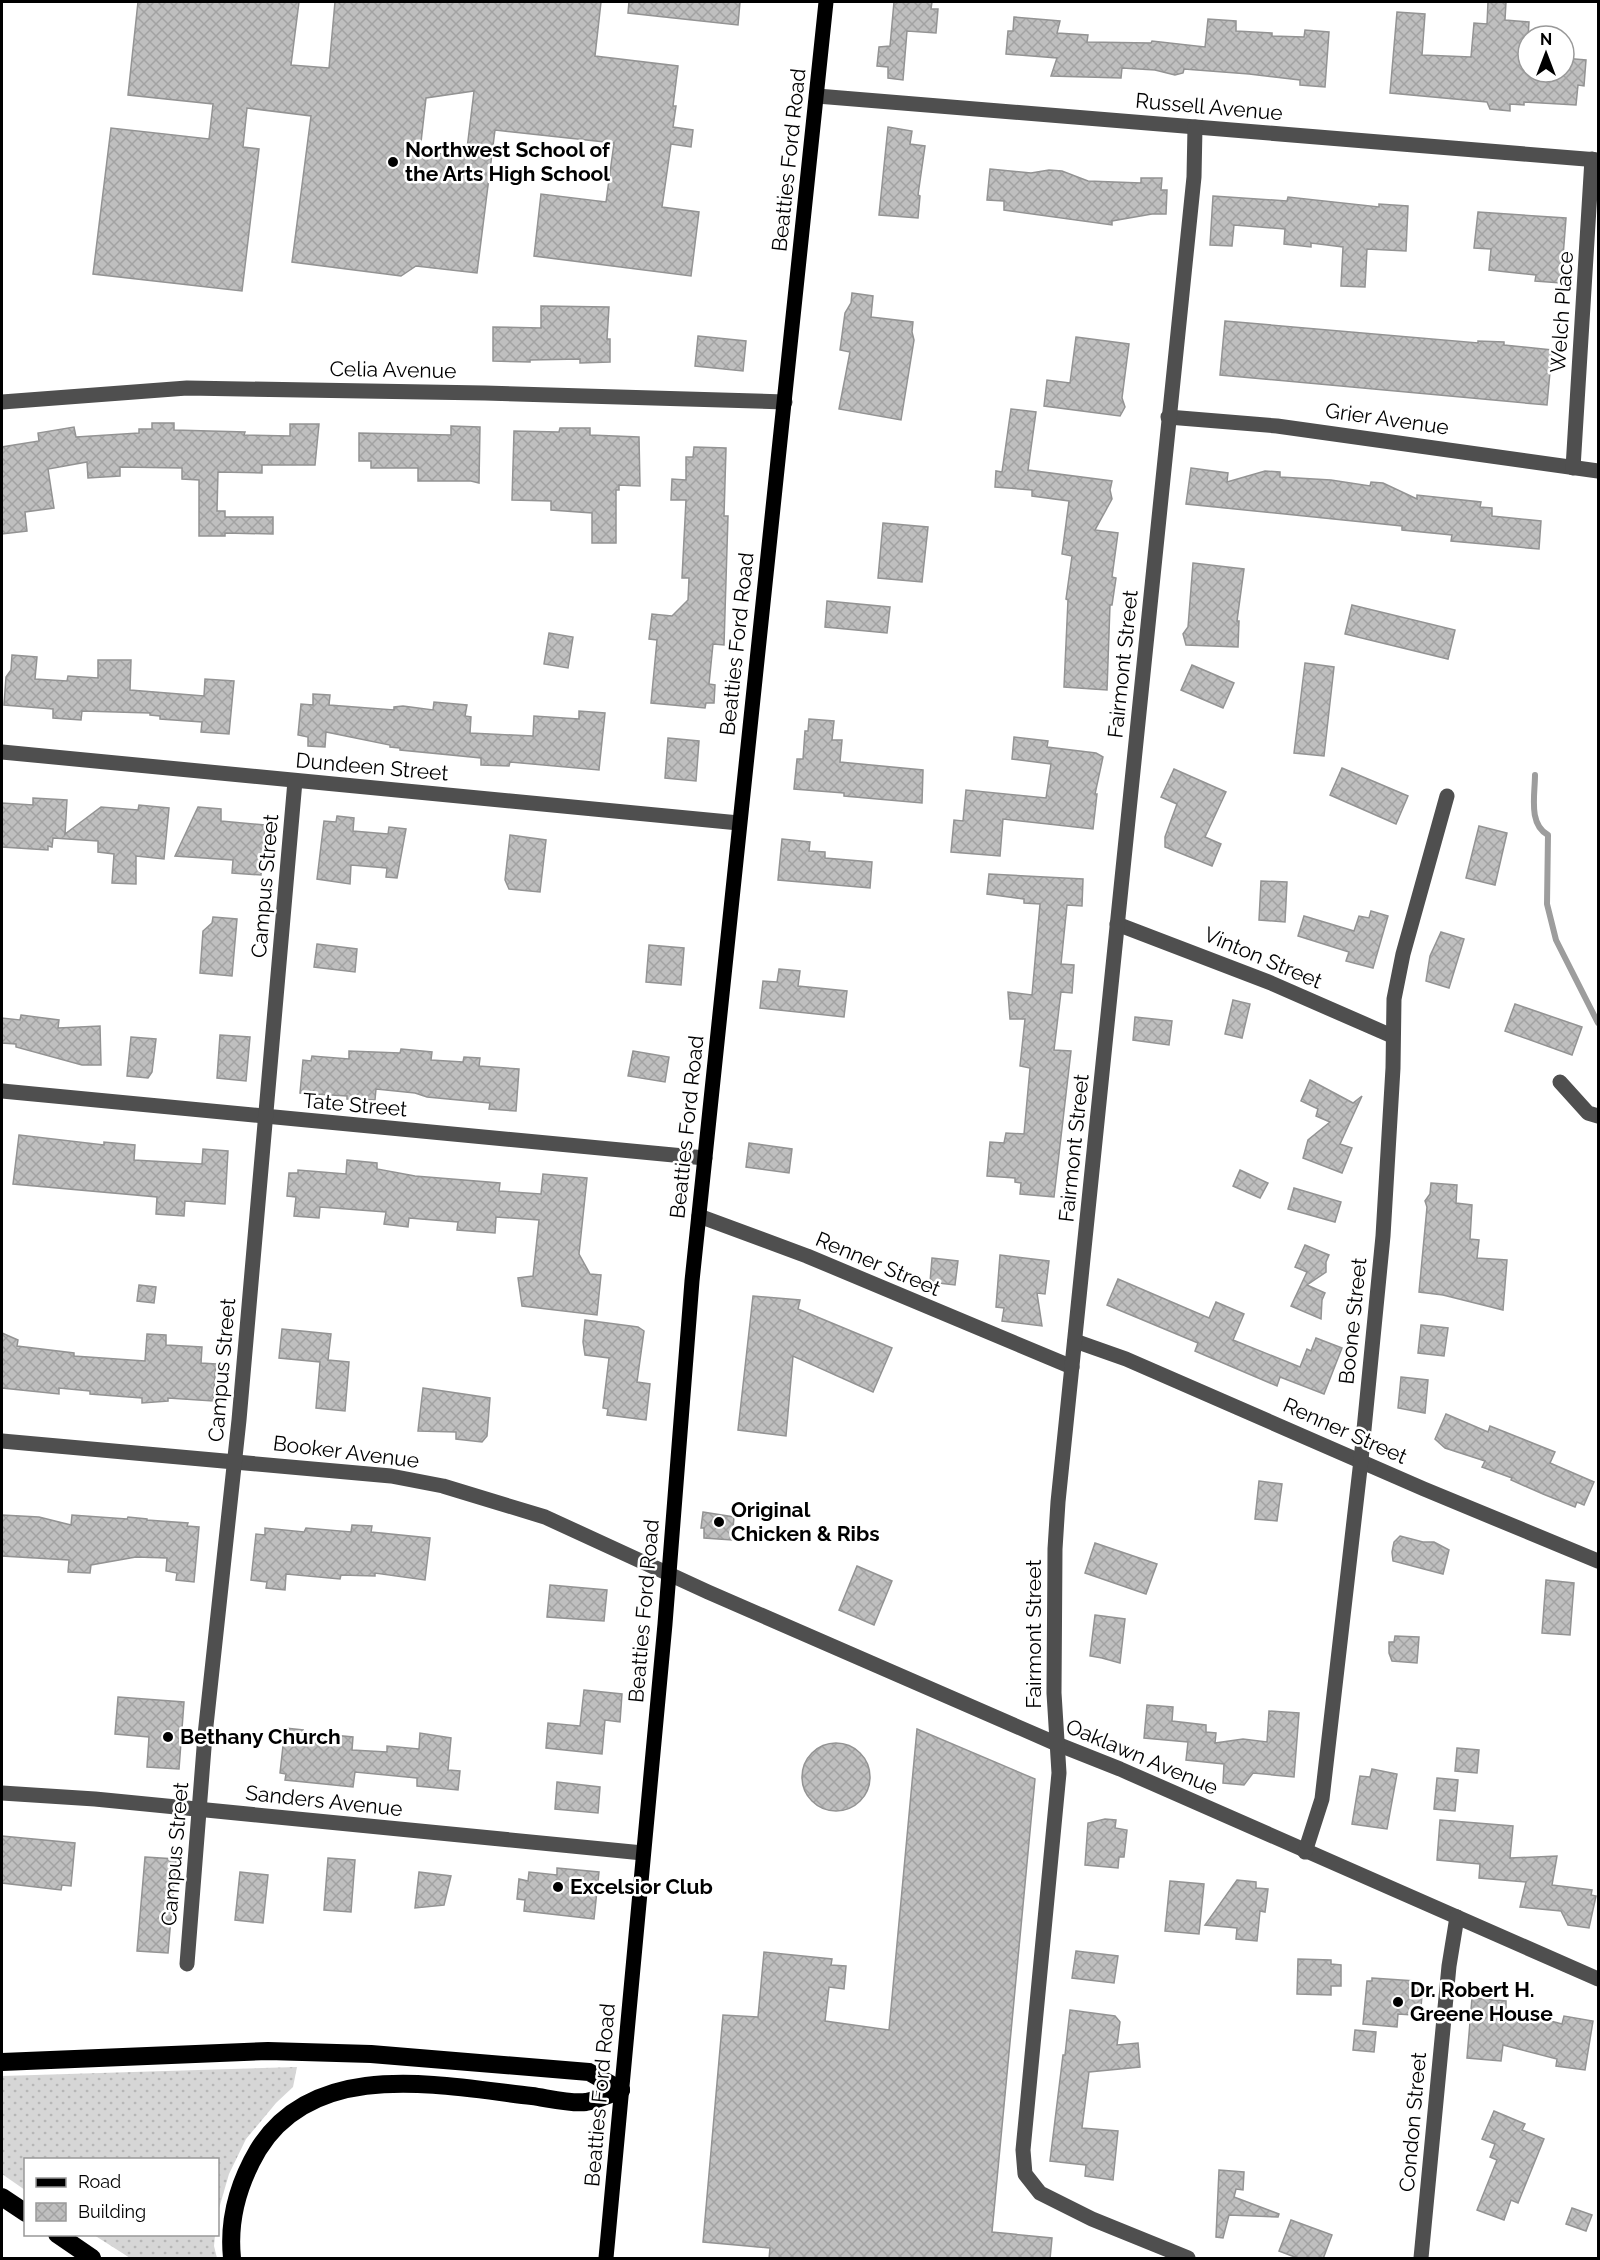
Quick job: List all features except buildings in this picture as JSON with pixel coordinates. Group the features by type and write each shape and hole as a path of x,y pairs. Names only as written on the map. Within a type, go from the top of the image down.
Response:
{"highway":[{"path":"2,2062 268,2051 371,2054 589,2072 621,2090"},
{"path":"232,2259 231,2223 246,2170 263,2143 284,2121 296,2111 324,2096 354,2086 385,2083 465,2088 586,2102 621,2090"},
{"path":"2,2196 24,2212"},
{"path":"58,2236 92,2259"}],"main road":[{"name":"Beatties Ford Road","path":"606,2259 669,1574 699,1216 826,2"}],"street":[{"name":"Russell Avenue","path":"817,96 1595,160"},
{"name":"Fairmont Street","path":"1188,2259 1092,2219 1040,2193 1025,2174 1023,2150 1059,1773 1054,1693 1055,1550 1194,177 1195,127"},
{"name":"Welch Place","path":"1573,468 1595,160"},
{"name":"Celia Avenue","path":"2,402 187,388 474,392 785,402"},
{"name":"Grier Avenue","path":"1168,417 1277,426 1599,471"},
{"name":"Dundeen Street","path":"2,753 739,823"},
{"name":"Campus Street","path":"187,1964 205,1735 234,1461 296,780"},
{"name":"Boone Street","path":"1305,1852 1322,1799 1360,1460 1383,1236 1393,1068 1394,999 1403,954 1446,796"},
{"name":"Vinton Street","path":"1117,924 1271,983 1392,1036"},
{"path":"1560,1082 1588,1113 1599,1116"},
{"name":"Tate Street","path":"2,1091 266,1118 705,1158"},
{"name":"Renner Street","path":"699,1216 807,1256 1072,1367"},
{"name":"Renner Street","path":"1075,1341 1126,1359 1424,1489 1599,1561"},
{"name":"Booker Avenue","path":"2,1441 391,1476 443,1486 545,1517 669,1574"},
{"name":"Oaklawn Avenue","path":"669,1574 1057,1744 1120,1769 1305,1852 1598,1977"},
{"name":"Sanders Avenue","path":"2,1792 643,1853"},
{"name":"Condon Street","path":"1421,2259 1449,1966 1457,1917"}],"shaded area":[{"path":"297,2067 293,2087 276,2103 246,2139 229,2174 219,2209 219,2158 24,2158 24,2189 2,2174 2,2076"},
{"path":"96,2236 215,2236 214,2246 217,2258 130,2258"}],"waterway":[{"path":"1535,775 1535,816 1542,830 1548,835 1547,904 1556,940 1598,1023"}],"place":[{"name":"Northwest School of the Arts High School","path":"393,162"},
{"name":"Original Chicken & Ribs","path":"719,1522"},
{"name":"Bethany Church","path":"168,1737"},
{"name":"Excelsior Club","path":"558,1887"},
{"name":"Dr. Robert H. Greene House","path":"1398,2002"}]}
